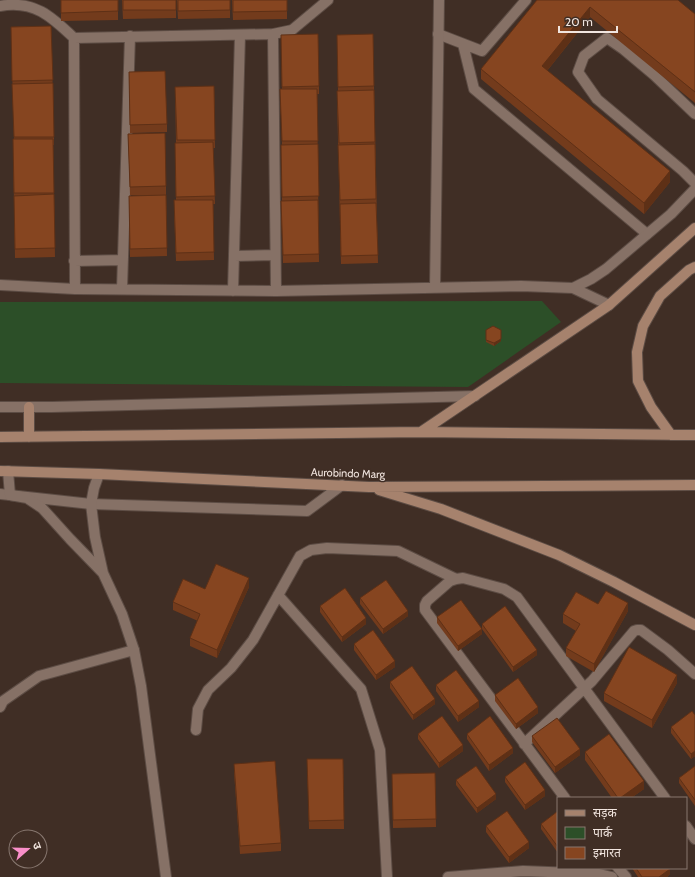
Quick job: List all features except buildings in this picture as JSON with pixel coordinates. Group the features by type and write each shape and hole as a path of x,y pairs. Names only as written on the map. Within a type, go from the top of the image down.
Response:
{"main road":[{"path":"421,432 609,304 695,228"},
{"path":"671,435 651,407 638,381 637,352 643,326 660,296 689,270 695,267"},
{"path":"29,407 29,437"},
{"path":"0,437 421,432 695,435"},
{"name":"Aurobindo Marg","path":"4,471 369,487 695,485"},
{"path":"369,487 441,509 559,555 695,624"}],"street":[{"path":"0,6 7,3 25,2 40,8 74,38 240,35 273,34 292,30 328,0"},
{"path":"435,288 439,0"},
{"path":"438,34 482,51 526,0"},
{"path":"273,34 274,255 276,291"},
{"path":"233,291 240,35"},
{"path":"122,289 130,36"},
{"path":"74,38 74,289"},
{"path":"695,114 654,75 623,49 606,38 584,56 578,72 597,99 683,171 695,183"},
{"path":"463,44 474,89 647,234"},
{"path":"573,288 596,276 671,214 695,189"},
{"path":"234,256 274,255"},
{"path":"74,261 123,260"},
{"path":"0,285 74,289 233,291 521,286 573,288 609,304"},
{"path":"0,406 52,407 475,396"},
{"path":"4,471 5,494"},
{"path":"99,474 94,488 91,504 95,537 103,573 122,614 134,650 141,686 166,877"},
{"path":"5,494 91,504 307,511 342,486"},
{"path":"5,494 27,498 42,508 103,573"},
{"path":"196,730 198,709 208,690 231,668 253,640 300,556 311,550 319,549 398,551 456,579"},
{"path":"564,797 425,610 427,601 450,581 463,578 504,589 517,597 664,797"},
{"path":"278,596 361,689 380,750 387,877"},
{"path":"524,744 585,688 631,633 637,630 641,630 668,650 695,674"},
{"path":"0,707 3,701 39,676 134,650"},
{"path":"687,827 695,838"},
{"path":"619,869 626,877"},
{"path":"448,877 523,872 612,877"}],"green space":[{"path":"542,301 561,322 468,387 0,383 0,302"}]}
